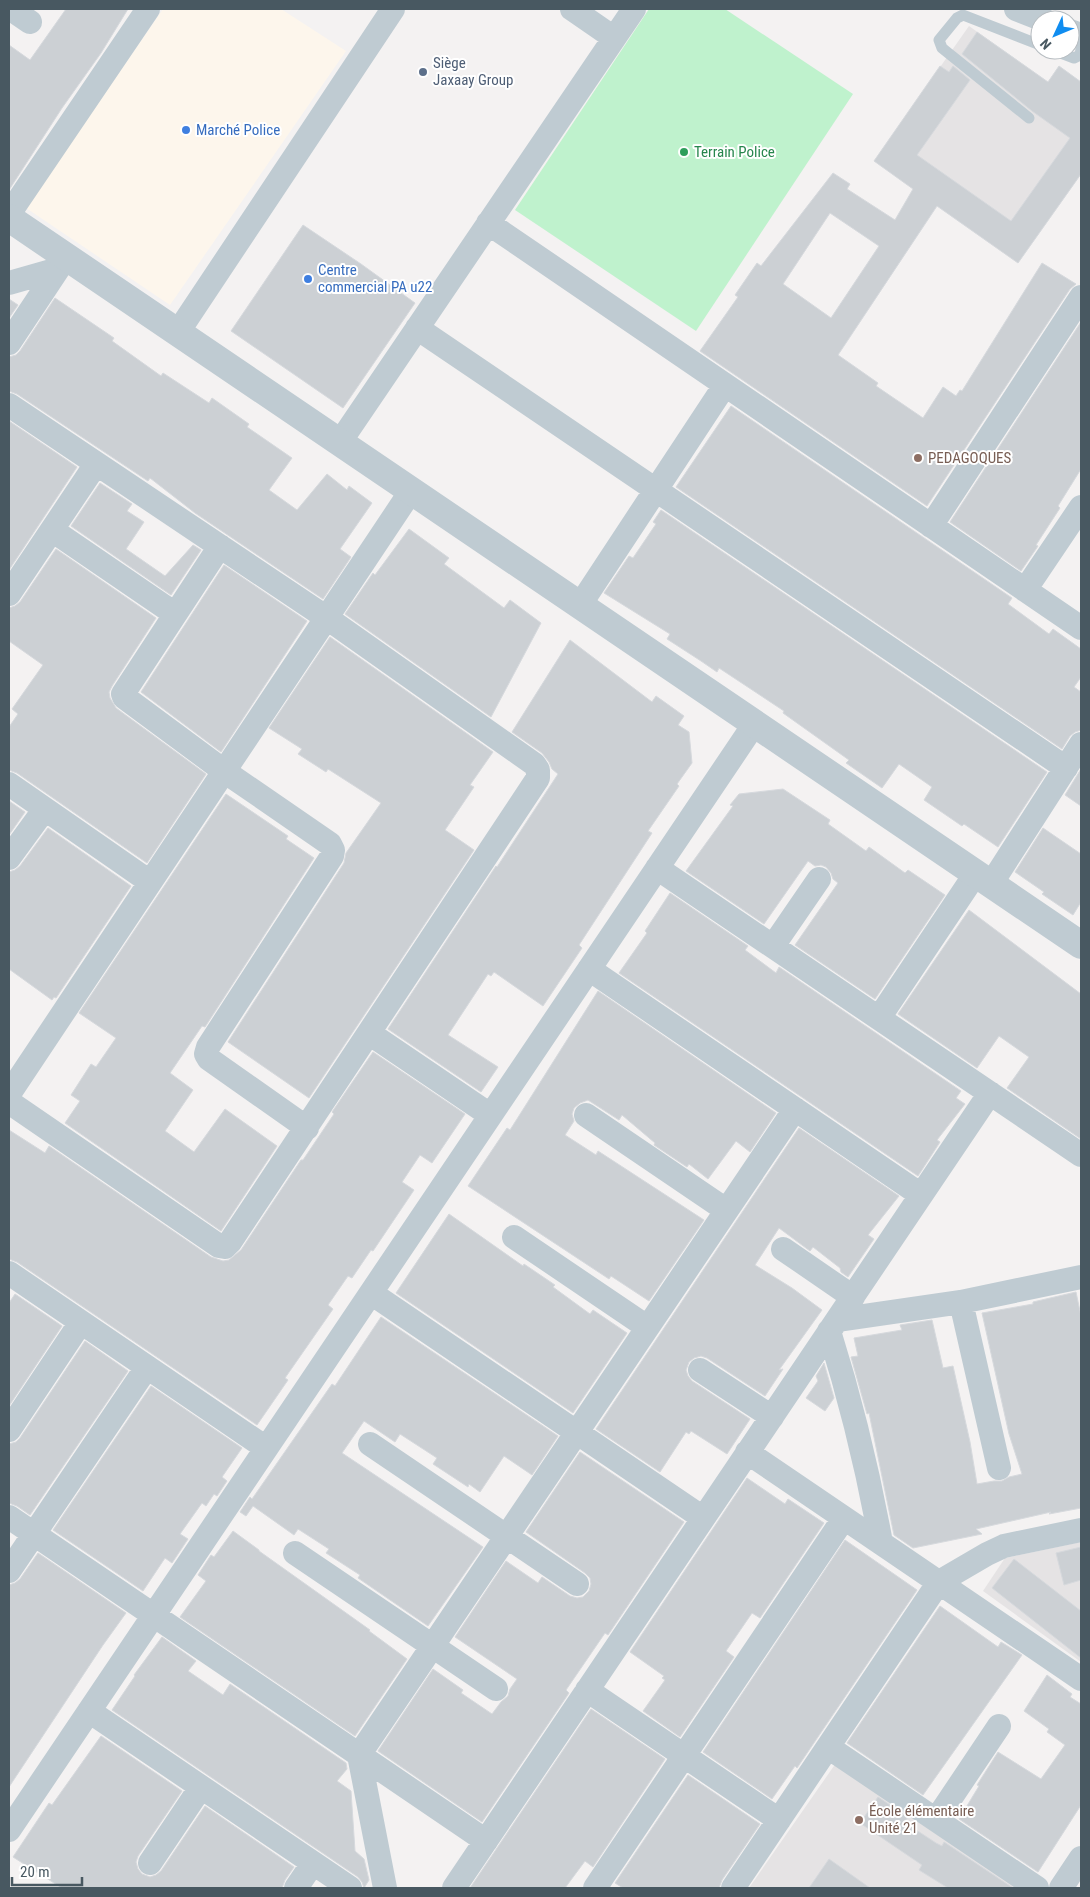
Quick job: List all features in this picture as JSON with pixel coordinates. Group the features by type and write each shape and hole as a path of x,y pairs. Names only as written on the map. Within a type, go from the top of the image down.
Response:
{"street":[{"path":"148,9 9,216 62,263 178,332 1081,945"},
{"path":"178,332 393,9"},
{"path":"572,9 614,38"},
{"path":"340,442 634,9"},
{"path":"1016,9 1030,14"},
{"path":"488,223 1081,628"},
{"path":"9,283 62,263"},
{"path":"9,343 62,263"},
{"path":"931,526 1081,297"},
{"path":"417,328 1066,768"},
{"path":"580,604 725,385"},
{"path":"9,405 327,618 534,764 538,770 538,778 307,1128 235,1234 224,1247 219,1246 9,1102"},
{"path":"9,594 96,464"},
{"path":"9,1094 411,490"},
{"path":"1025,590 1081,506"},
{"path":"52,530 175,614"},
{"path":"220,546 123,694 124,697 224,771 330,844 333,850 332,856 208,1047 206,1054 209,1059 307,1128"},
{"path":"9,1830 755,723"},
{"path":"879,1018 1066,768 1081,744"},
{"path":"9,784 150,882"},
{"path":"9,858 44,810"},
{"path":"657,868 1081,1155"},
{"path":"773,946 819,879"},
{"path":"589,969 921,1195"},
{"path":"369,1033 490,1115"},
{"path":"454,1888 990,1093"},
{"path":"384,1888 359,1755 794,1109"},
{"path":"586,1115 726,1210"},
{"path":"514,1237 648,1327"},
{"path":"783,1249 853,1297"},
{"path":"9,1273 266,1448"},
{"path":"833,1326 1081,1277"},
{"path":"371,1293 703,1518"},
{"path":"960,1302 999,1468"},
{"path":"9,1430 81,1322"},
{"path":"833,1326 869,1476 881,1543"},
{"path":"9,1571 147,1367"},
{"path":"700,1370 772,1417"},
{"path":"370,1444 577,1584"},
{"path":"748,1452 1081,1679"},
{"path":"9,1517 486,1841"},
{"path":"594,1888 844,1518"},
{"path":"733,1888 939,1582 1004,1546 1081,1530"},
{"path":"295,1553 496,1689"},
{"path":"587,1690 779,1820"},
{"path":"89,1711 350,1888"},
{"path":"936,1820 1000,1726"},
{"path":"828,1747 1037,1888"},
{"path":"150,1863 202,1787"},
{"path":"1061,1888 1081,1858"},
{"path":"296,1888 313,1863"}],"lane":[{"path":"1029,118 942,48 939,40 957,18 963,15 1030,41"}],"shaded area":[{"name":"Marché Police","path":"163,9 281,9 346,51 170,305 26,208"},
{"path":"969,26 1048,82 1059,66 1081,82 1081,174 1018,263 874,161"},
{"path":"1081,1542 1081,1662 983,1591 1005,1558"},
{"name":"École élémentaire Unité 21","path":"836,1763 1019,1888 749,1888"}],"green space":[{"name":"Terrain Police","path":"649,9 725,9 853,94 696,331 515,210"}],"building":[{"path":"66,9 128,9 101,53 62,108 9,190 9,45 30,60"},
{"path":"977,32 1048,82 1059,66 1081,82 1081,174 1018,263 937,206 838,355 878,383 876,386 923,418 943,387 956,396 960,390 962,391 1042,263 1076,284 1070,289 927,506 700,351 738,297 735,295 757,263 761,266 833,173 850,184 847,189 895,220 913,189 874,161 940,66 949,72 953,66 970,80 917,155 1011,221 1070,138 1032,111 962,54","holes":["830,213 879,246 831,318 783,284"]},
{"path":"303,225 415,303 343,408 231,331"},
{"path":"55,298 114,338 112,341 161,376 163,373 209,403 212,398 249,424 247,427 292,458 269,490 297,510 327,474 347,490 349,486 372,503 340,549 351,557 323,599 195,513 150,478 148,481 17,394 9,391 9,357 16,355 20,351"},
{"path":"9,299 18,305 9,318"},
{"path":"1081,322 1081,469 1058,506 1060,508 1036,545 1038,546 1021,571 950,522"},
{"path":"731,406 1012,598 1008,604 1049,634 1053,629 1081,649 1081,677 1074,687 1081,692 1081,730 1070,736 1062,749 676,487"},
{"path":"9,421 77,467 9,570"},
{"path":"100,483 132,504 127,511 144,522 126,549 165,576 193,545 201,550 171,595 71,526"},
{"path":"661,510 1047,772 998,847 964,824 962,826 924,800 932,787 899,764 882,788 846,763 849,760 783,713 784,711 719,668 717,672 667,639 670,634 604,593 629,556 633,558 656,524 653,522"},
{"path":"409,529 449,558 444,564 504,608 510,600 541,623 491,717 345,614 373,573 375,575"},
{"path":"56,549 156,618 112,686 109,692 110,698 116,708 206,774 147,863 17,773 9,770 9,727 18,714 12,709 43,665 9,641 9,608 20,602"},
{"path":"224,565 307,621 221,752 141,692"},
{"path":"330,637 493,752 470,785 474,787 445,830 474,850 309,1098 228,1042 344,863 346,853 381,803 328,769 326,772 298,754 302,749 269,728"},
{"path":"570,640 652,702 656,696 684,716 678,725 689,732 692,763 677,784 679,786 648,831 652,833 579,945 582,948 543,1006 494,972 491,976 488,974 448,1035 498,1067 481,1092 388,1029 558,774 552,769 542,753 512,732"},
{"path":"1081,769 1081,806 1065,795"},
{"path":"783,789 830,820 828,824 866,851 869,847 905,873 908,870 945,895 875,999 795,945 838,883 833,879 826,867 821,865 815,866 808,861 764,924 686,871 733,806 730,805 739,794"},
{"path":"226,794 288,836 286,839 314,858 205,1027 202,1026 170,1073 193,1090 165,1131 194,1152 225,1109 277,1146 221,1231 65,1123 80,1101 71,1095 91,1064 96,1067 116,1038 79,1013"},
{"path":"9,801 25,812 9,835"},
{"path":"48,828 131,886 56,998 54,997 52,1000 9,969 9,872 20,866"},
{"path":"1043,828 1081,854 1081,902 1073,915 1042,894 1044,892 1015,872"},
{"path":"670,893 748,946 745,950 776,973 779,967 961,1091 956,1098 965,1104 937,1140 940,1142 918,1176 619,973 647,933 645,931"},
{"path":"969,910 1081,994 1081,1139 1007,1088 1029,1057 999,1036 977,1068 898,1014"},
{"path":"598,991 776,1113 750,1152 736,1141 708,1179 689,1164 687,1167 654,1145 655,1143 622,1115 619,1120 588,1100 574,1108 572,1114 574,1121 565,1135 596,1155 598,1151 704,1220 649,1301 611,1276 609,1279 468,1186 507,1128 510,1130"},
{"path":"373,1052 465,1114 432,1163 420,1155 402,1182 414,1190 373,1251 371,1250 352,1278 348,1276 328,1305 333,1309 285,1378 288,1380 257,1425 17,1262 9,1259 9,1130 45,1153 49,1146 211,1257 223,1261 229,1260 241,1250 334,1114 332,1112"},
{"path":"799,1128 899,1196 868,1235 874,1239 848,1277 841,1272 840,1268 813,1247 810,1251 779,1228 755,1265 792,1288 822,1310 779,1370 783,1369 765,1396 707,1358 701,1356 689,1362 686,1370 692,1381 750,1419 727,1454 691,1431 689,1434 686,1432 660,1472 596,1429"},
{"path":"449,1214 523,1266 524,1264 555,1285 553,1287 590,1314 593,1310 627,1333 573,1413 396,1293"},
{"path":"1076,1292 1081,1316 1081,1508 1049,1514 1051,1512 976,1529 982,1534 913,1548 894,1535 869,1413 867,1414 851,1357 858,1356 854,1338 902,1330 900,1325 932,1320 943,1368 953,1366 970,1442 977,1484 1002,1481 1022,1474 1009,1434 982,1313 1033,1304 1033,1302"},
{"path":"15,1294 62,1326 9,1406 9,1303"},
{"path":"381,1317 558,1436 532,1475 504,1456 480,1492 469,1484 468,1487 433,1464 437,1458 400,1434 395,1442 364,1421 342,1453 483,1547 428,1626 358,1578 360,1575 326,1553 329,1549 298,1529 294,1535 253,1506 246,1516 240,1512 250,1497 252,1499 332,1384 335,1386"},
{"path":"85,1341 128,1371 30,1515 9,1503 9,1444 16,1442 20,1438"},
{"path":"824,1363 834,1398 825,1411 806,1398 818,1381 816,1376"},
{"path":"151,1386 242,1448 222,1477 227,1481 217,1496 214,1494 206,1506 202,1503 180,1534 188,1539 172,1563 165,1558 143,1591 53,1530"},
{"path":"580,1452 684,1522 608,1635 605,1633 566,1690 569,1693 482,1822 378,1751 433,1669 463,1690 461,1693 492,1714 508,1696 510,1689 517,1679 455,1637 506,1561 538,1583 542,1577 570,1596 583,1597 589,1591 590,1578 585,1573 526,1532"},
{"path":"747,1478 785,1504 788,1499 824,1523 760,1618 752,1613 726,1651 734,1657 680,1737 643,1711 665,1680 662,1678 664,1676 630,1652"},
{"path":"233,1531 407,1659 355,1736 180,1617 206,1581 198,1575 211,1555 214,1557"},
{"path":"845,1540 917,1590 797,1768 795,1766 772,1799 703,1752"},
{"path":"1081,1547 1081,1580 1064,1585 1056,1553"},
{"path":"38,1553 126,1613 9,1787 9,1585 20,1579"},
{"path":"1014,1559 1081,1611 1081,1658 992,1588"},
{"path":"940,1606 998,1647 1001,1642 1022,1655 923,1795 847,1743"},
{"path":"162,1637 196,1661 188,1671 223,1695 230,1684 346,1763 347,1769 337,1781 351,1791 355,1851 364,1859 369,1880 364,1888 358,1877 112,1710 134,1675"},
{"path":"1047,1675 1072,1694 1070,1697 1081,1704 1081,1805 1038,1872 959,1819 979,1786 977,1785 998,1752 1041,1779 1065,1745 1047,1732 1049,1729 1024,1711"},
{"path":"591,1709 665,1759 593,1867 585,1861 565,1888 470,1888"},
{"path":"101,1736 182,1791 138,1856 136,1862 142,1874 150,1877 161,1871 205,1806 294,1867 282,1888 62,1888 13,1857 49,1803 52,1805"},
{"path":"688,1775 760,1824 722,1880 719,1888 623,1888 615,1883"},
{"path":"878,1797 908,1817 904,1822 942,1846 944,1842 1013,1888 948,1888 919,1870 922,1865 860,1823"},
{"path":"829,1859 870,1888 809,1888"}],"place":[{"name":"Siège Jaxaay Group","path":"423,72"},
{"name":"Marché Police","path":"186,130"},
{"name":"Terrain Police","path":"684,152"},
{"name":"Centre commercial PA u22","path":"308,279"},
{"name":"PEDAGOQUES","path":"918,458"},
{"name":"École élémentaire Unité 21","path":"859,1820"}]}
